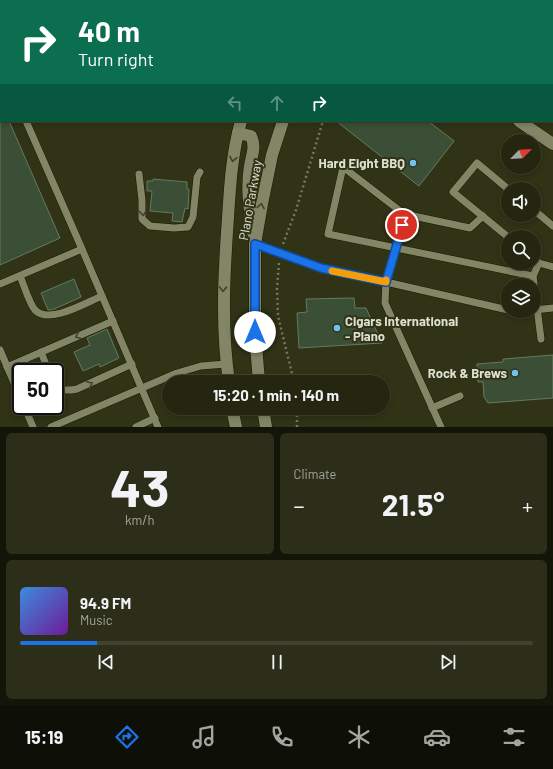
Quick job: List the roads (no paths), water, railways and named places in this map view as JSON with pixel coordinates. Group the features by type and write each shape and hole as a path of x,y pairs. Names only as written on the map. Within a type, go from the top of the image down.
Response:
{"main road":[{"name":"Plano Parkway","path":"227,375 224,332 224,267 232,166 241,122"},
{"name":"Plano Parkway","path":"258,375 255,332 255,244 272,155 283,122"},
{"path":"520,122 553,144"},
{"path":"238,133 251,136 255,143 250,167 248,196 255,244"},
{"path":"233,415 236,427"},
{"path":"264,415 266,427"}],"lane":[{"path":"26,122 158,427"},
{"path":"501,183 477,163 453,192 501,231"},
{"path":"483,216 470,228 404,214 343,167 328,234 533,276 534,270"},
{"path":"139,174 142,200 142,219 150,226 174,228 188,227 194,217 197,176 200,172"},
{"path":"404,214 386,282 385,303 441,427"},
{"path":"541,216 553,226"},
{"path":"255,244 321,268 501,308"},
{"path":"0,284 82,249"},
{"path":"541,262 553,267"},
{"path":"20,276 34,309 39,314 56,316 102,296"},
{"path":"541,309 553,308"},
{"path":"537,318 541,339"},
{"path":"7,367 113,321"},
{"path":"0,350 12,378"},
{"path":"41,352 45,363"},
{"path":"64,390 77,390 132,364"},
{"path":"51,427 176,373 201,366 226,364"},
{"path":"432,408 460,396"},
{"path":"28,415 33,427"},
{"path":"136,427 155,418"}],"place":[{"name":"Hard Eight BBQ","path":"413,163"},
{"name":"Cigars International - Plano","path":"337,328"},
{"name":"Rock & Brews","path":"515,373"}]}
